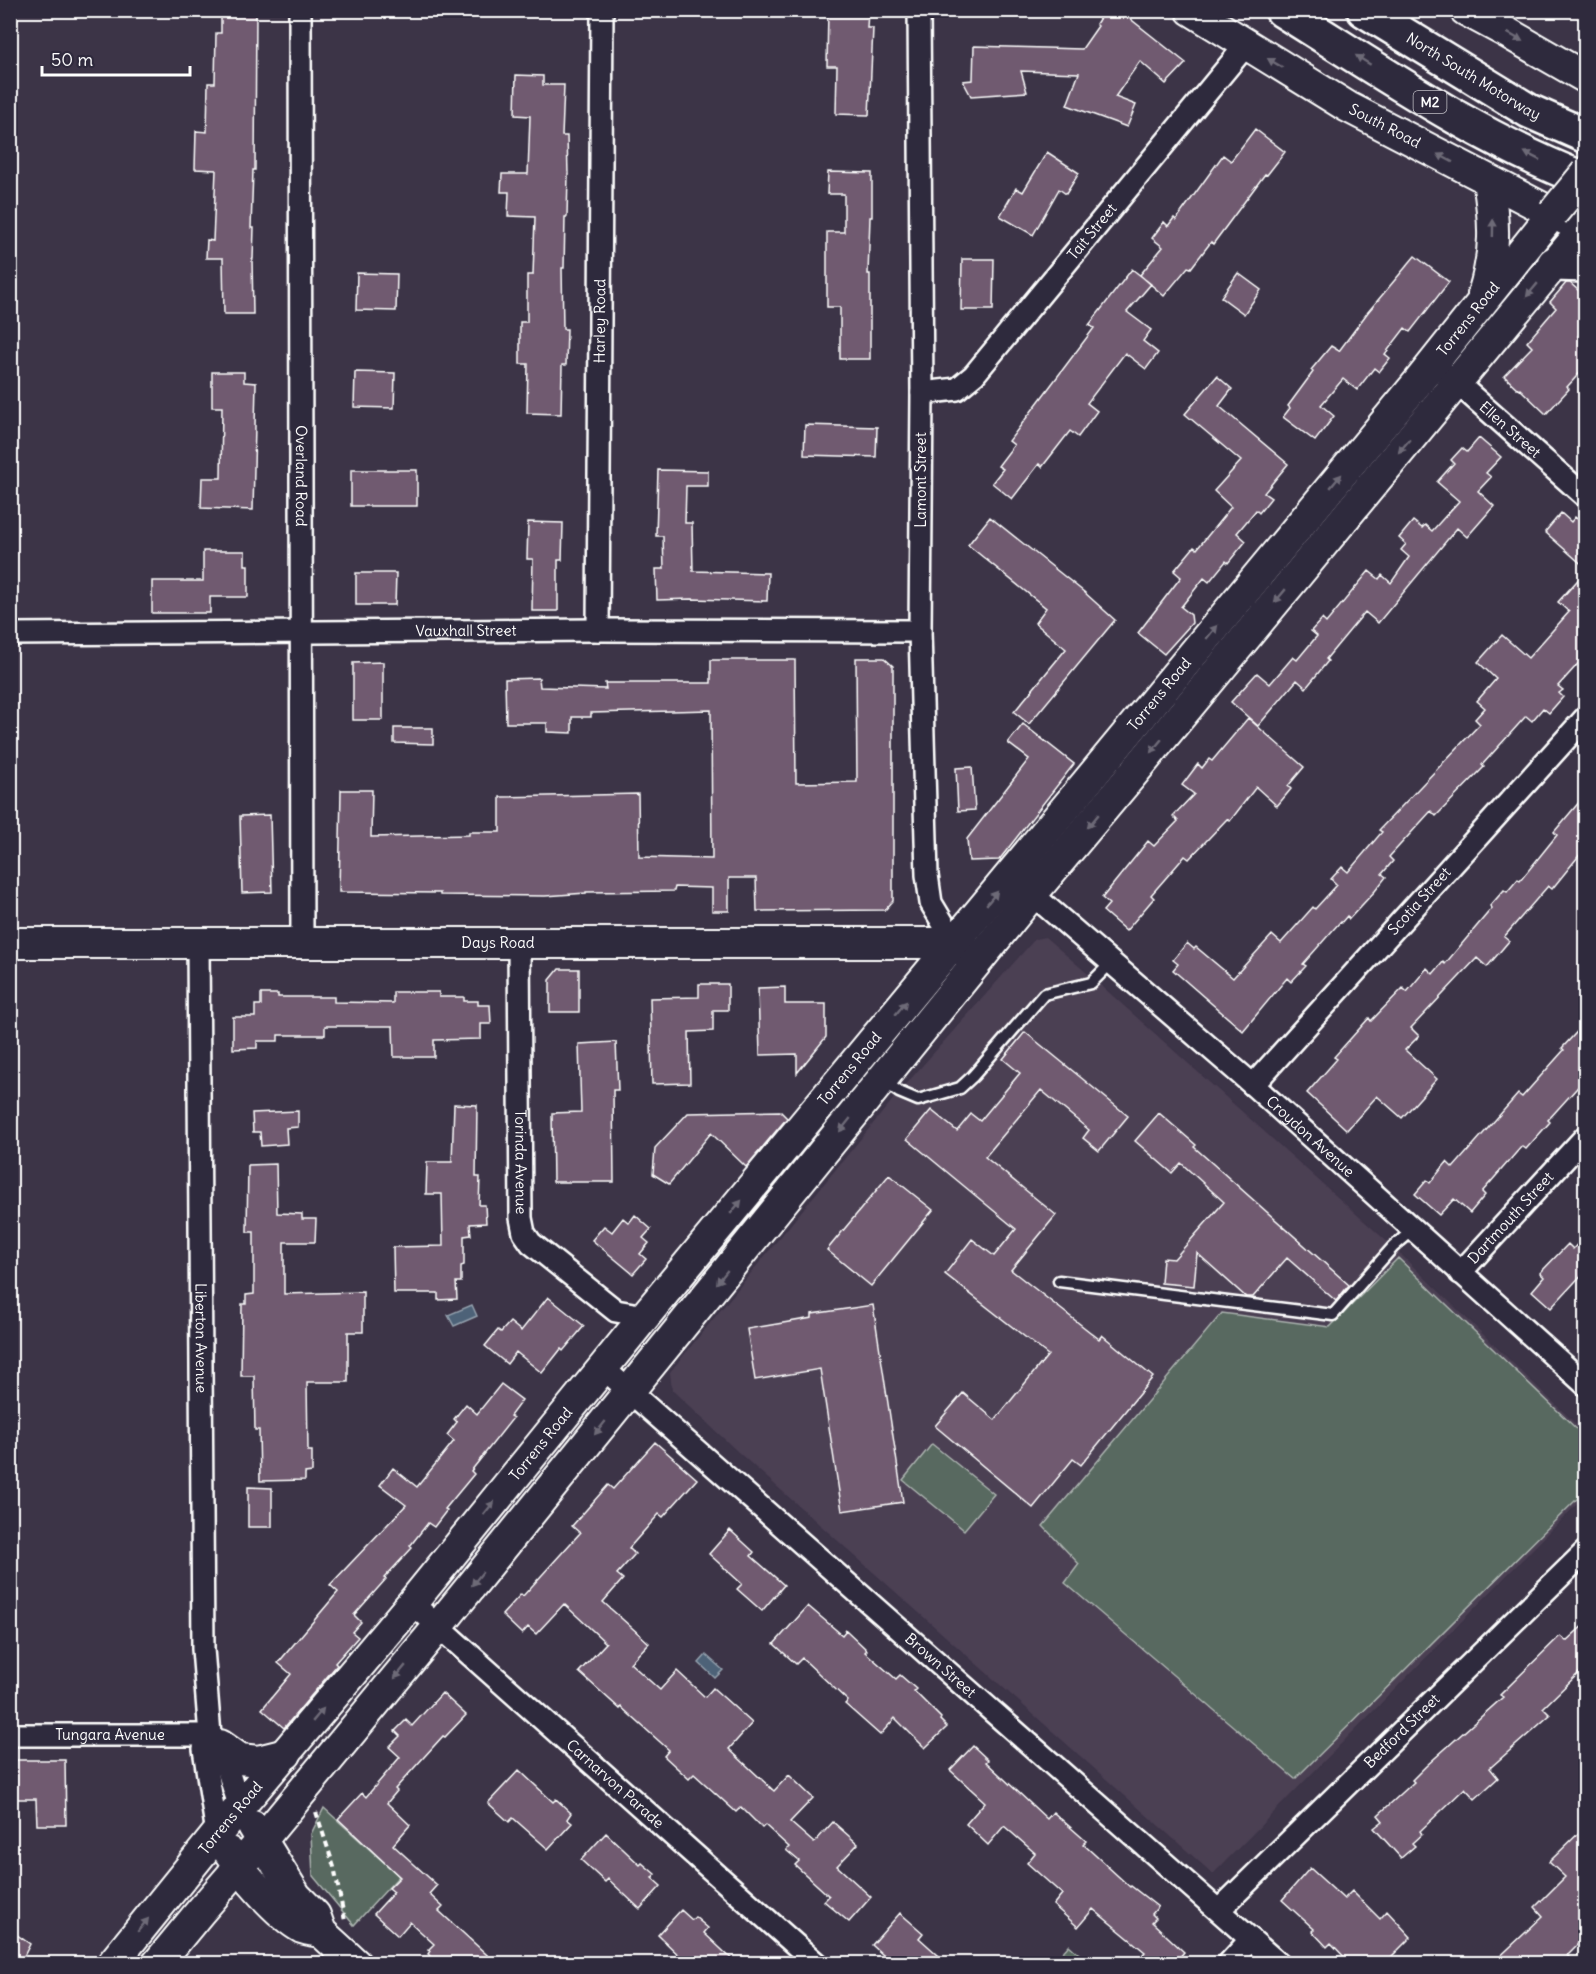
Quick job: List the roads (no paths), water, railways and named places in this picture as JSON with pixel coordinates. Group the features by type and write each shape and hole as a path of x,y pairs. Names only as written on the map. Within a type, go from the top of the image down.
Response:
{"highway":[{"name":"M2","path":"1282,10 1446,112 1553,167 1586,180"},
{"name":"North South Motorway","path":"1364,10 1529,111 1586,136"}],"main road":[{"name":"South Road","path":"1191,10 1348,106 1488,181 1585,229"},
{"path":"1465,10 1578,70"},
{"name":"Torrens Road","path":"112,1964 217,1834 412,1603 645,1316 1434,363 1586,173"},
{"path":"1479,306 1492,256 1493,209 1488,181"},
{"name":"Torrens Road","path":"157,1964 262,1840 311,1796 438,1627 976,962 1456,382 1570,265 1585,229"},
{"name":"Days Road","path":"10,943 955,943"},
{"path":"955,943 976,962"},
{"path":"215,1740 240,1759 258,1761 286,1754"},
{"path":"285,1901 286,1850 291,1825 311,1796"},
{"path":"240,1808 262,1840 285,1901 303,1928 333,1927 356,1964"},
{"path":"217,1834 239,1867 285,1901"},
{"path":"199,1913 225,1902 245,1899 285,1901"}],"street":[{"name":"Overland Road","path":"300,10 302,942"},
{"name":"Harley Road","path":"598,630 602,10"},
{"name":"Lamont Street","path":"919,10 921,631 927,874 931,903 955,943"},
{"name":"Tait Street","path":"922,393 957,389 974,375 1246,45"},
{"name":"Ellen Street","path":"1434,363 1586,497"},
{"name":"Vauxhall Street","path":"10,634 598,630 921,631"},
{"name":"Scotia Street","path":"1253,1085 1586,717"},
{"name":"Croydon Avenue","path":"1032,894 1253,1085 1586,1385"},
{"name":"Liberton Avenue","path":"198,942 203,1649 215,1740 240,1808"},
{"name":"Torinda Avenue","path":"519,942 521,1218 524,1233 531,1243 616,1311 645,1316"},
{"name":"Dartmouth Street","path":"1460,1273 1586,1136"},
{"name":"Brown Street","path":"603,1368 1279,1964"},
{"name":"Bedford Street","path":"1220,1910 1586,1551"},
{"name":"Carnarvon Parade","path":"412,1603 817,1964"},
{"name":"Tungara Avenue","path":"10,1735 215,1740"},
{"name":"Liberton Avenue","path":"215,1740 204,1749 217,1834"},
{"path":"1228,1964 1251,1939"}],"lane":[{"path":"881,1079 899,1092 918,1100 960,1088 1044,994 1091,982 1112,962"},
{"path":"1059,1281 1333,1315 1393,1247 1413,1230"}],"water":[{"path":"472,1305 477,1316 454,1326 448,1315"},
{"path":"706,1655 723,1670 715,1678 699,1663"}]}
